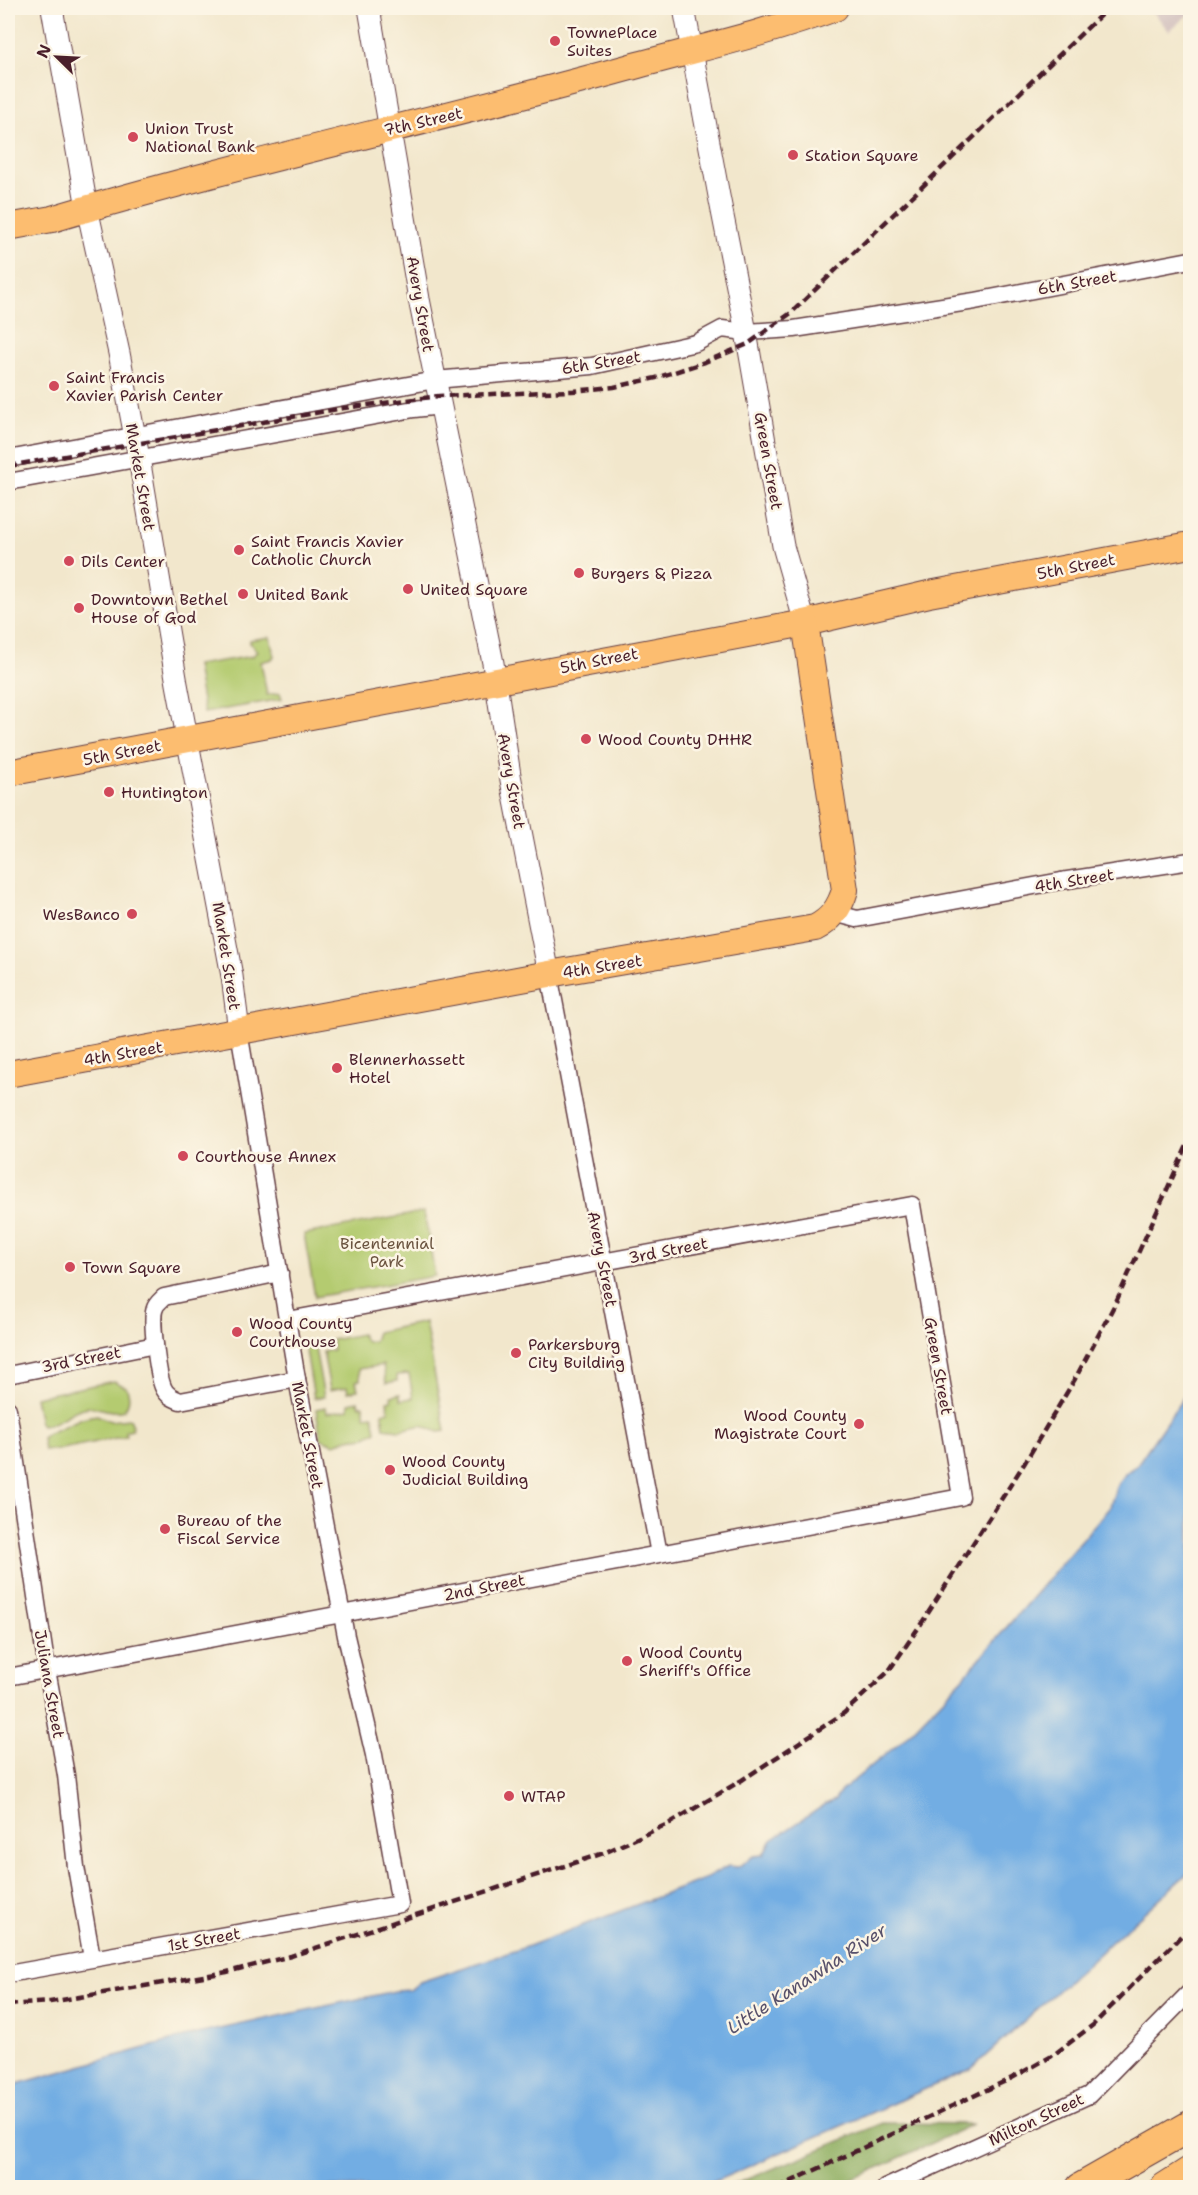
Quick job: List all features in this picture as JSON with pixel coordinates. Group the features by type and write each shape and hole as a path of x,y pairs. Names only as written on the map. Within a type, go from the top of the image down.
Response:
{"highway":[{"path":"1081,2187 1191,2126"},
{"path":"1165,2187 1191,2172"}],"main road":[{"name":"7th Street","path":"8,227 52,219 390,129 510,100 692,51 835,8"},
{"name":"5th Street","path":"8,773 805,622 929,594 1191,545"},
{"name":"Green Street","path":"805,622 845,890 842,903 834,913"},
{"name":"4th Street","path":"8,1074 549,974 815,928 826,922 834,913"}],"street":[{"name":"Market Street","path":"52,8 87,208 139,458 232,976 239,1031 297,1379 342,1614 374,1755 400,1904"},
{"name":"Avery Street","path":"369,8 419,299 494,663 510,775 659,1554"},
{"name":"Green Street","path":"684,8 735,280 747,332 783,546 805,622"},
{"name":"6th Street","path":"8,459 435,380 592,366 696,343 722,328 747,332 794,329 975,301 1191,261"},
{"path":"8,482 441,406"},
{"name":"4th Street","path":"834,913 857,919 1061,881 1191,861"},
{"name":"3rd Street","path":"288,1320 912,1205 917,1235"},
{"name":"Green Street","path":"917,1235 961,1497"},
{"path":"280,1273 164,1297 155,1306 152,1320 155,1345 163,1387 170,1397 180,1401 297,1379"},
{"name":"3rd Street","path":"8,1375 155,1345"},
{"name":"Juliana Street","path":"8,1409 47,1670 65,1768 76,1867 92,1958"},
{"name":"2nd Street","path":"8,1677 961,1497"},
{"name":"1st Street","path":"8,1974 400,1904"},
{"name":"Milton Street","path":"885,2187 1089,2096 1191,1992"}],"shaded area":[{"path":"1150,8 1190,8 1190,13 1169,31"}],"green space":[{"path":"270,637 274,656 272,659 261,662 267,695 280,693 282,699 204,713 196,665 253,656 257,651 250,640"},
{"name":"Bicentennial Park","path":"424,1212 435,1276 315,1297 304,1234"},
{"path":"425,1322 445,1431 438,1432 422,1425 400,1430 384,1428 382,1413 389,1411 387,1401 392,1400 391,1396 400,1394 401,1400 413,1398 409,1374 397,1375 397,1381 386,1383 383,1365 359,1369 360,1380 356,1381 358,1390 348,1392 347,1387 330,1390 323,1352 333,1350 332,1340 361,1334 366,1342 374,1341 377,1332"},
{"path":"314,1343 324,1397 314,1398 305,1345"},
{"path":"114,1381 126,1387 129,1396 124,1410 113,1411 88,1407 56,1422 40,1424 35,1397"},
{"path":"358,1401 359,1405 363,1405 365,1416 373,1415 376,1431 366,1437 347,1439 335,1444 321,1439 316,1409 326,1407 327,1413 349,1409 349,1403"},
{"path":"97,1415 110,1421 129,1419 132,1429 125,1431 126,1436 57,1450 44,1450 42,1438 47,1434 82,1418"},
{"path":"883,2123 973,2124 836,2187 729,2187"}],"water":[{"name":"Little Kanawha River","path":"1190,1388 1190,1871 971,2069 702,2187 8,2187 8,2090 17,2084 188,2036 395,1991 410,1990 420,1982 523,1948 707,1878 728,1866 738,1867 754,1856 763,1855 772,1840 835,1800 841,1791 903,1740 963,1678 1110,1507 1121,1479 1136,1466"}],"railway":[{"path":"8,466 344,408 439,396 572,391 614,387 656,378 705,362 748,344 791,313 1108,8"},
{"path":"8,2005 50,2002 227,1972 291,1956 604,1853 670,1823 742,1780 844,1713 888,1672 1024,1464 1075,1379 1115,1304 1190,1139"},
{"path":"777,2188 1012,2078 1052,2056 1093,2025 1190,1927"}],"place":[{"name":"TownePlace Suites","path":"555,41"},
{"name":"Union Trust National Bank","path":"133,137"},
{"name":"Station Square","path":"793,155"},
{"name":"Saint Francis Xavier Parish Center","path":"54,386"},
{"name":"Saint Francis Xavier Catholic Church","path":"239,550"},
{"name":"Dils Center","path":"69,561"},
{"name":"Burgers & Pizza","path":"579,573"},
{"name":"United Square","path":"408,589"},
{"name":"United Bank","path":"243,594"},
{"name":"Downtown Bethel House of God","path":"79,608"},
{"name":"Wood County DHHR","path":"586,739"},
{"name":"Huntington","path":"109,792"},
{"name":"WesBanco","path":"132,914"},
{"name":"Blennerhassett Hotel","path":"337,1068"},
{"name":"Courthouse Annex","path":"183,1156"},
{"name":"Town Square","path":"70,1267"},
{"name":"Wood County Courthouse","path":"237,1332"},
{"name":"Parkersburg City Building","path":"516,1353"},
{"name":"Wood County Magistrate Court","path":"859,1424"},
{"name":"Wood County Judicial Building","path":"390,1470"},
{"name":"Bureau of the Fiscal Service","path":"165,1529"},
{"name":"Wood County Sheriff's Office","path":"627,1661"},
{"name":"WTAP","path":"509,1796"}]}
